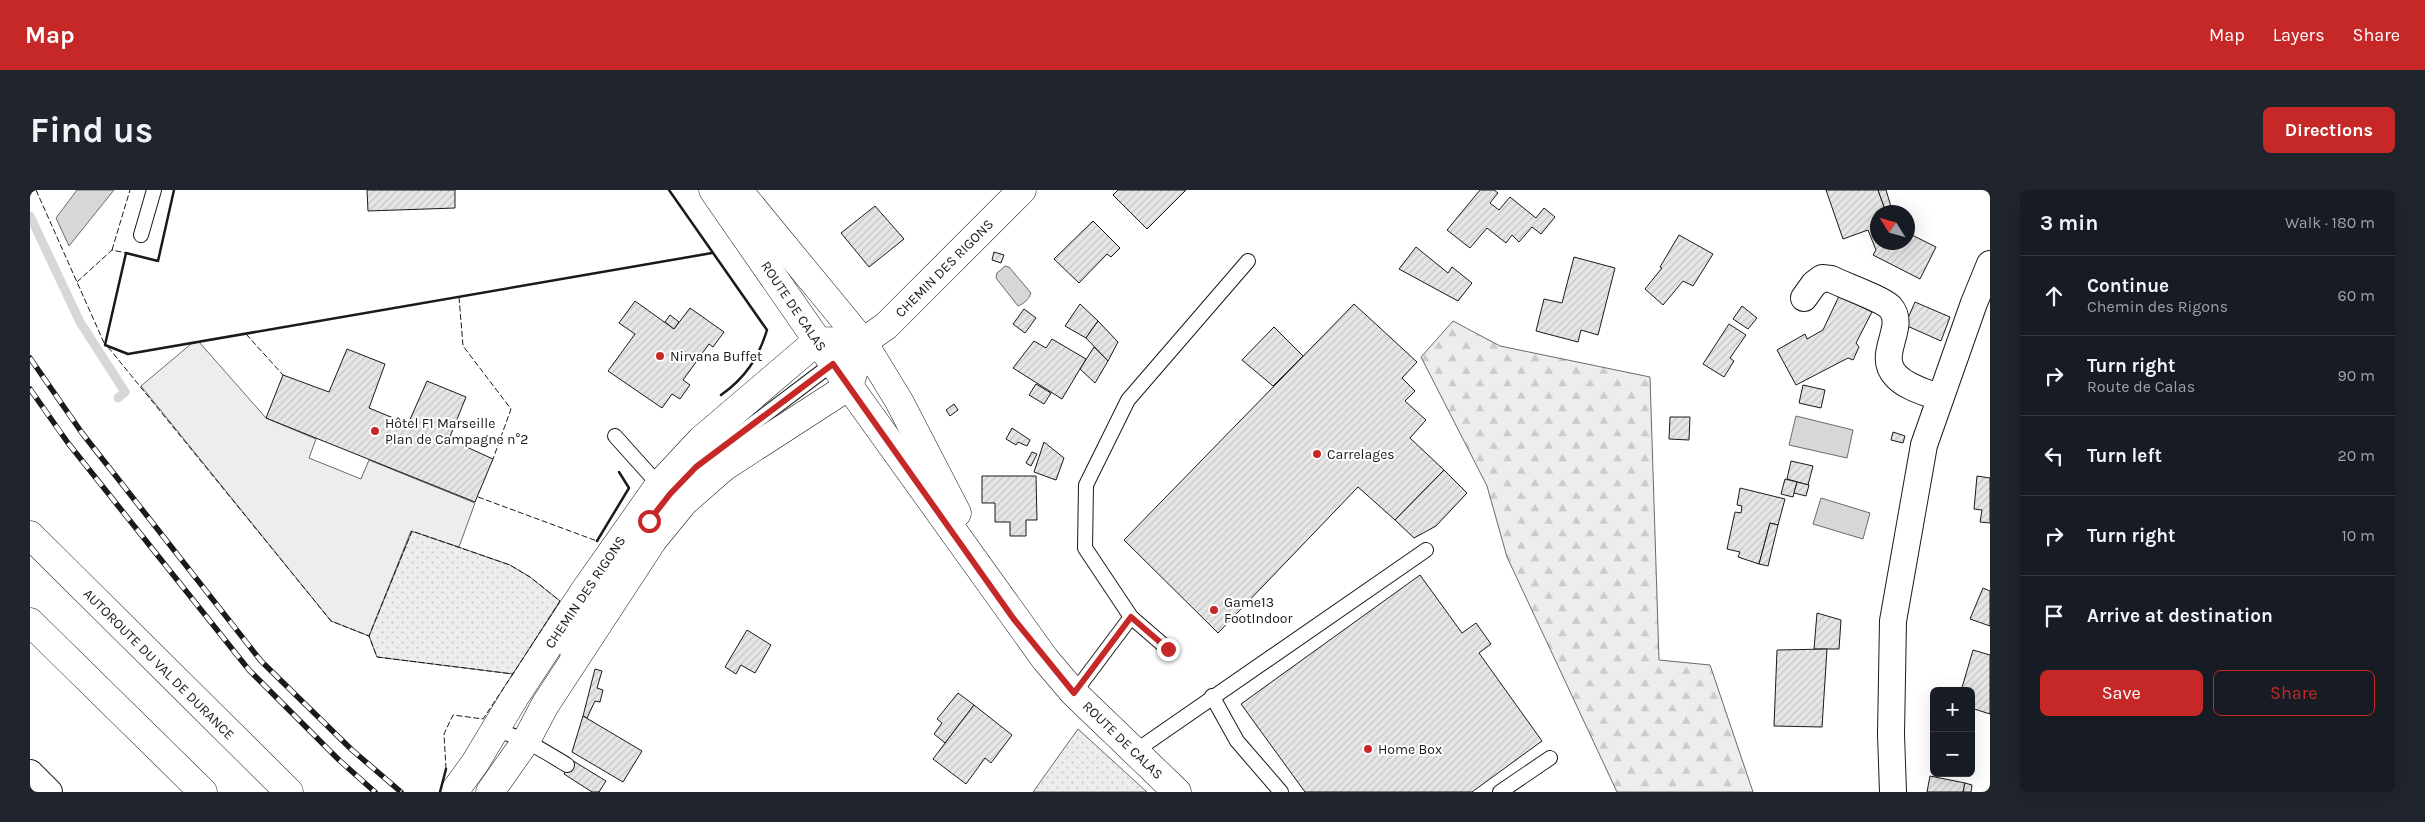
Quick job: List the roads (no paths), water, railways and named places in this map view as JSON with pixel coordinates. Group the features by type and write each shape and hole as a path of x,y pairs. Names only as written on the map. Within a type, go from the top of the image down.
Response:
{"main road":[{"name":"ROUTE DE CALAS","path":"713,190 833,364 1013,618 1074,693 1177,792"},
{"name":"ROUTE DE CALAS","path":"738,190 862,342 899,401 1013,618"},
{"name":"CHEMIN DES RIGONS","path":"862,342 886,326 1022,190"},
{"path":"817,340 862,342 849,386"},
{"name":"CHEMIN DES RIGONS","path":"454,792 475,763 580,598 659,485 701,440 817,340"},
{"name":"CHEMIN DES RIGONS","path":"490,792 526,741 545,705 653,540 684,502 724,467 849,386"},
{"name":"AUTOROUTE DU VAL DE DURANCE","path":"30,535 289,792"},
{"path":"30,622 203,792"}],"street":[{"path":"1893,792 1891,734 1893,621 1924,445 1990,264"},
{"path":"1804,298 1814,284 1822,278 1831,279 1889,306 1896,317 1896,326 1887,355 1894,375 1909,386 1940,398"}],"lane":[{"path":"141,235 154,190"},
{"path":"1168,649 1131,617 1085,548 1086,485 1128,400 1248,261"},
{"name":"CHEMIN DES RIGONS","path":"545,705 574,634 649,521 670,494 696,467 862,342"},
{"path":"615,436 659,485"},
{"path":"1134,752 1212,696 1426,550"},
{"path":"1074,693 1131,617"},
{"path":"1212,696 1237,741 1281,792"},
{"path":"495,730 526,741 567,765"},
{"path":"1500,792 1550,758"}],"waterway":[{"path":"30,216 80,322 125,392 118,398"}],"railway":[{"path":"30,358 82,433 261,661 352,750 401,792"},
{"path":"30,389 68,443 249,670 339,760 375,792"}],"place":[{"name":"Nirvana Buffet","path":"660,356"},
{"name":"Hôtel F1 Marseille Plan de Campagne n°2","path":"375,431"},
{"name":"Carrelages","path":"1317,454"},
{"name":"Game13 FootIndoor","path":"1214,610"},
{"name":"Home Box","path":"1368,749"}]}
